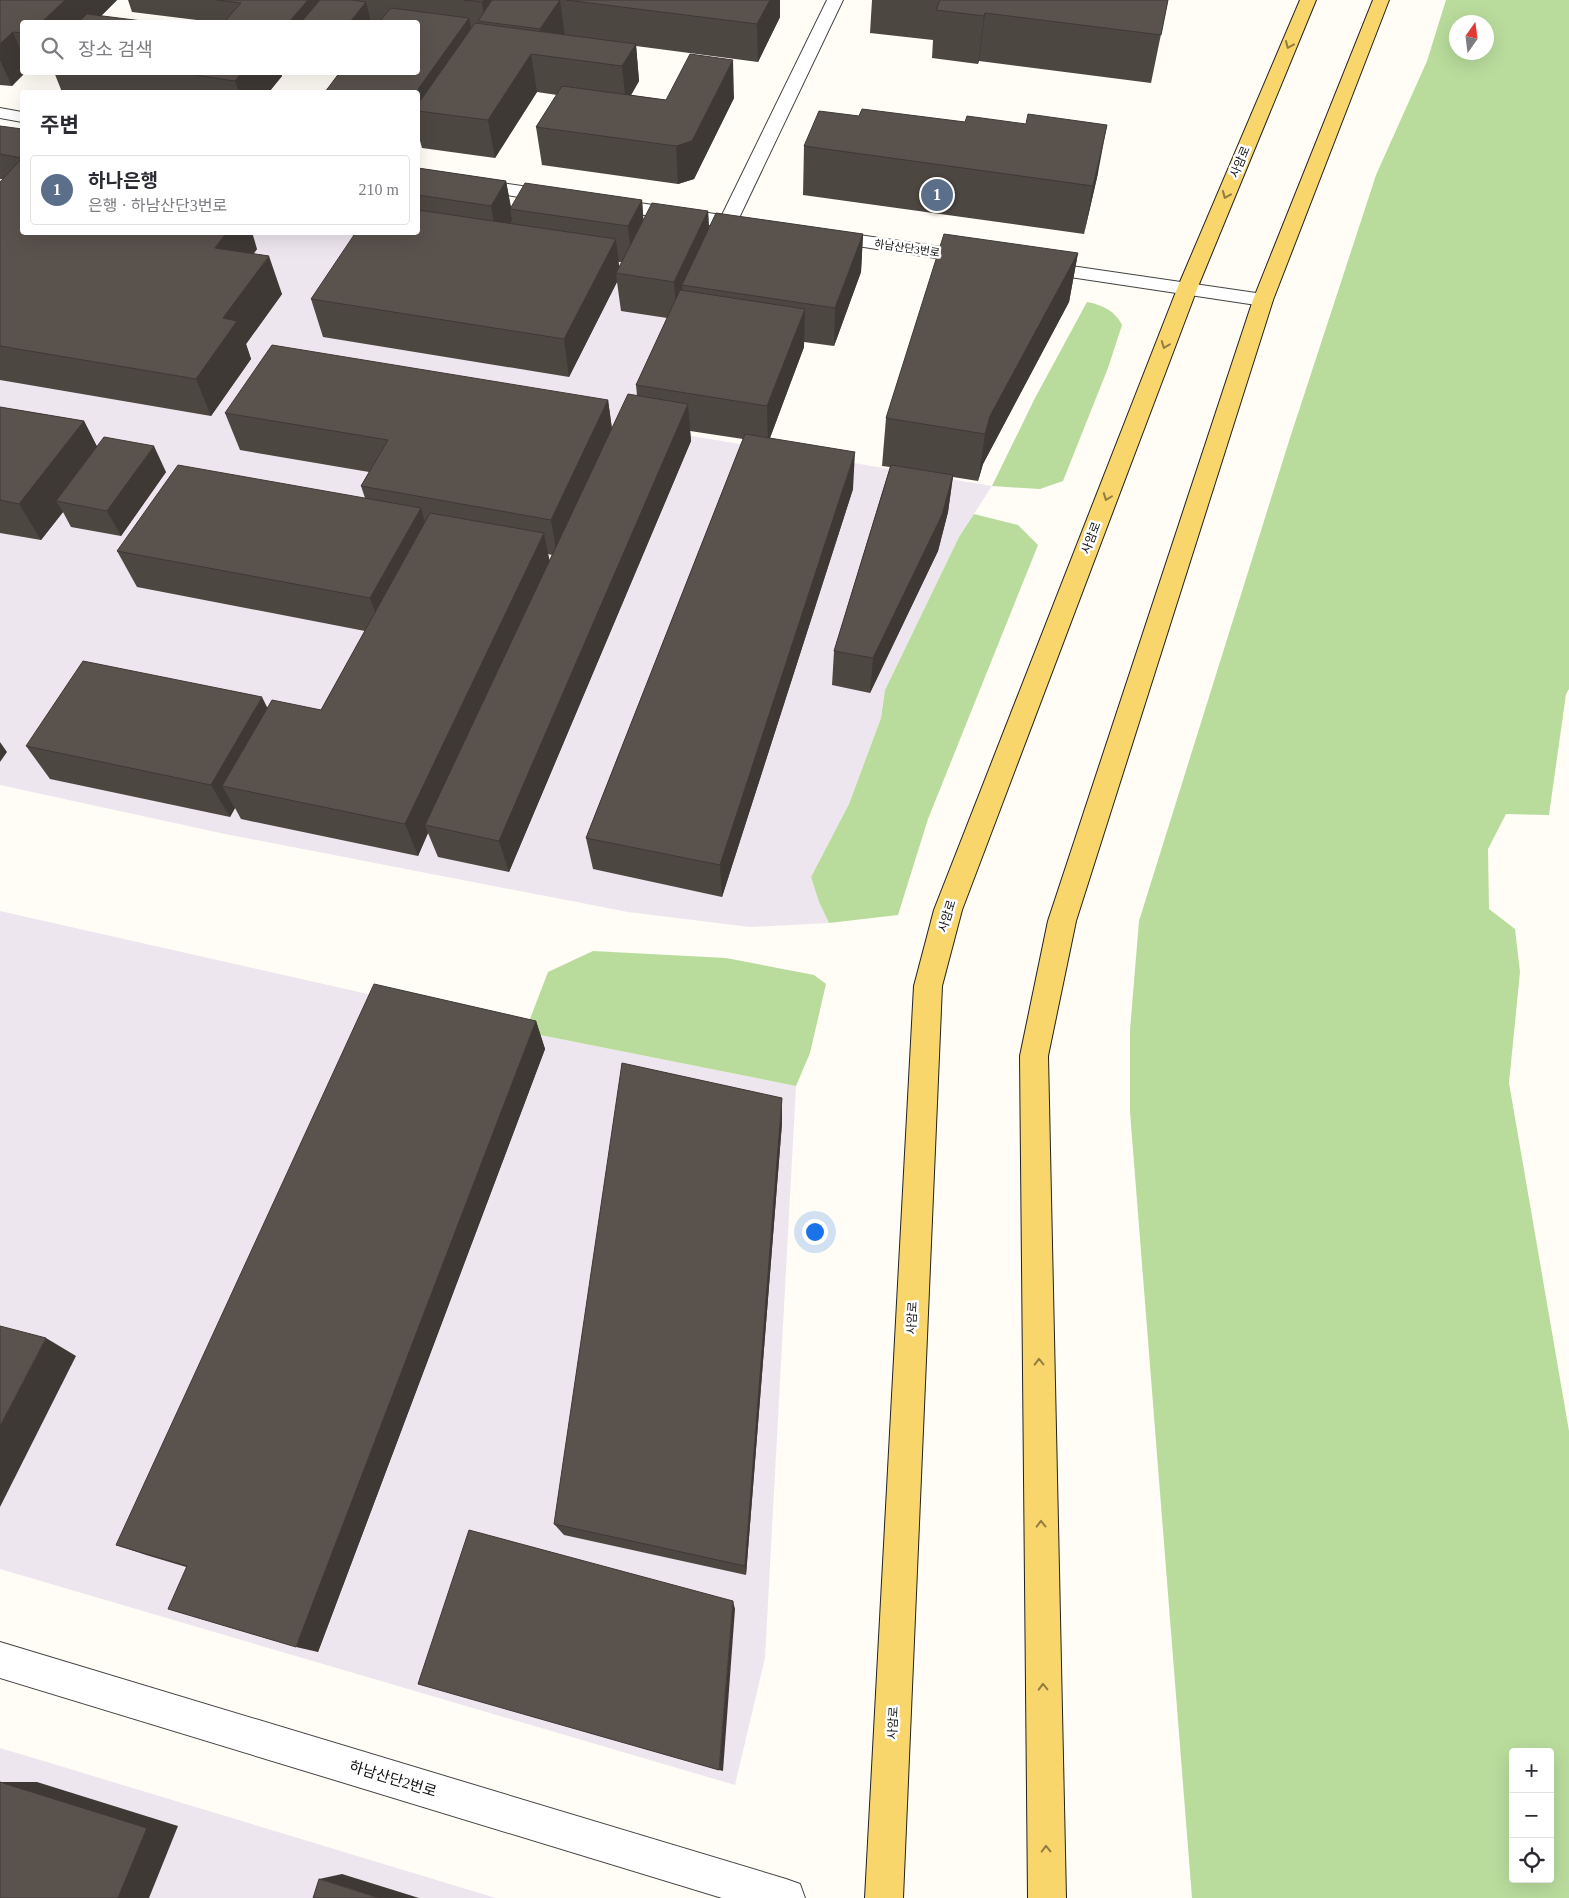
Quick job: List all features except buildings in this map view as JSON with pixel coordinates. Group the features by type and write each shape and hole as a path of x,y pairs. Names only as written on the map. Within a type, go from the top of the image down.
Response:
{"main road":[{"path":"1047,1898 1034,1056 1062,920 1264,300 1381,0"},
{"name":"사암로","path":"884,1898 928,986 948,910 1187,289 1306,1"}],"street":[{"path":"728,222 835,0"},
{"path":"0,113 20,117"},
{"path":"420,176 767,228"},
{"name":"하남산단3번로","path":"806,234 992,260"},
{"path":"1021,265 1264,300"},
{"name":"하남산단2번로","path":"0,1660 786,1898"}],"shaded area":[{"path":"0,137 20,223 20,235 420,235 420,200 716,245 632,426 992,486 959,537 885,690 881,718 849,804 811,877 819,902 829,923 750,927 628,912 225,834 0,785"},
{"path":"0,911 465,1016 525,1032 796,1086 765,1658 735,1785 0,1569"},
{"path":"0,1748 27,1756 496,1898 0,1898"}],"green space":[{"path":"1446,0 1569,0 1569,689 1566,694 1549,815 1506,814 1488,849 1489,909 1515,929 1520,972 1509,1083 1569,1431 1569,1898 1192,1898 1130,1112 1130,1030 1139,921 1289,441 1376,175 1427,61"},
{"path":"1087,302 1108,309 1122,325 1108,368 1063,481 1040,489 992,486 1035,398"},
{"path":"974,514 1018,525 1038,545 928,819 898,915 829,923 819,902 811,877 849,804 881,718 885,690 959,537"},
{"path":"593,951 726,958 814,975 826,984 810,1053 796,1086 525,1032 548,972"}],"place":[{"name":"하나은행","path":"937,195"}]}
